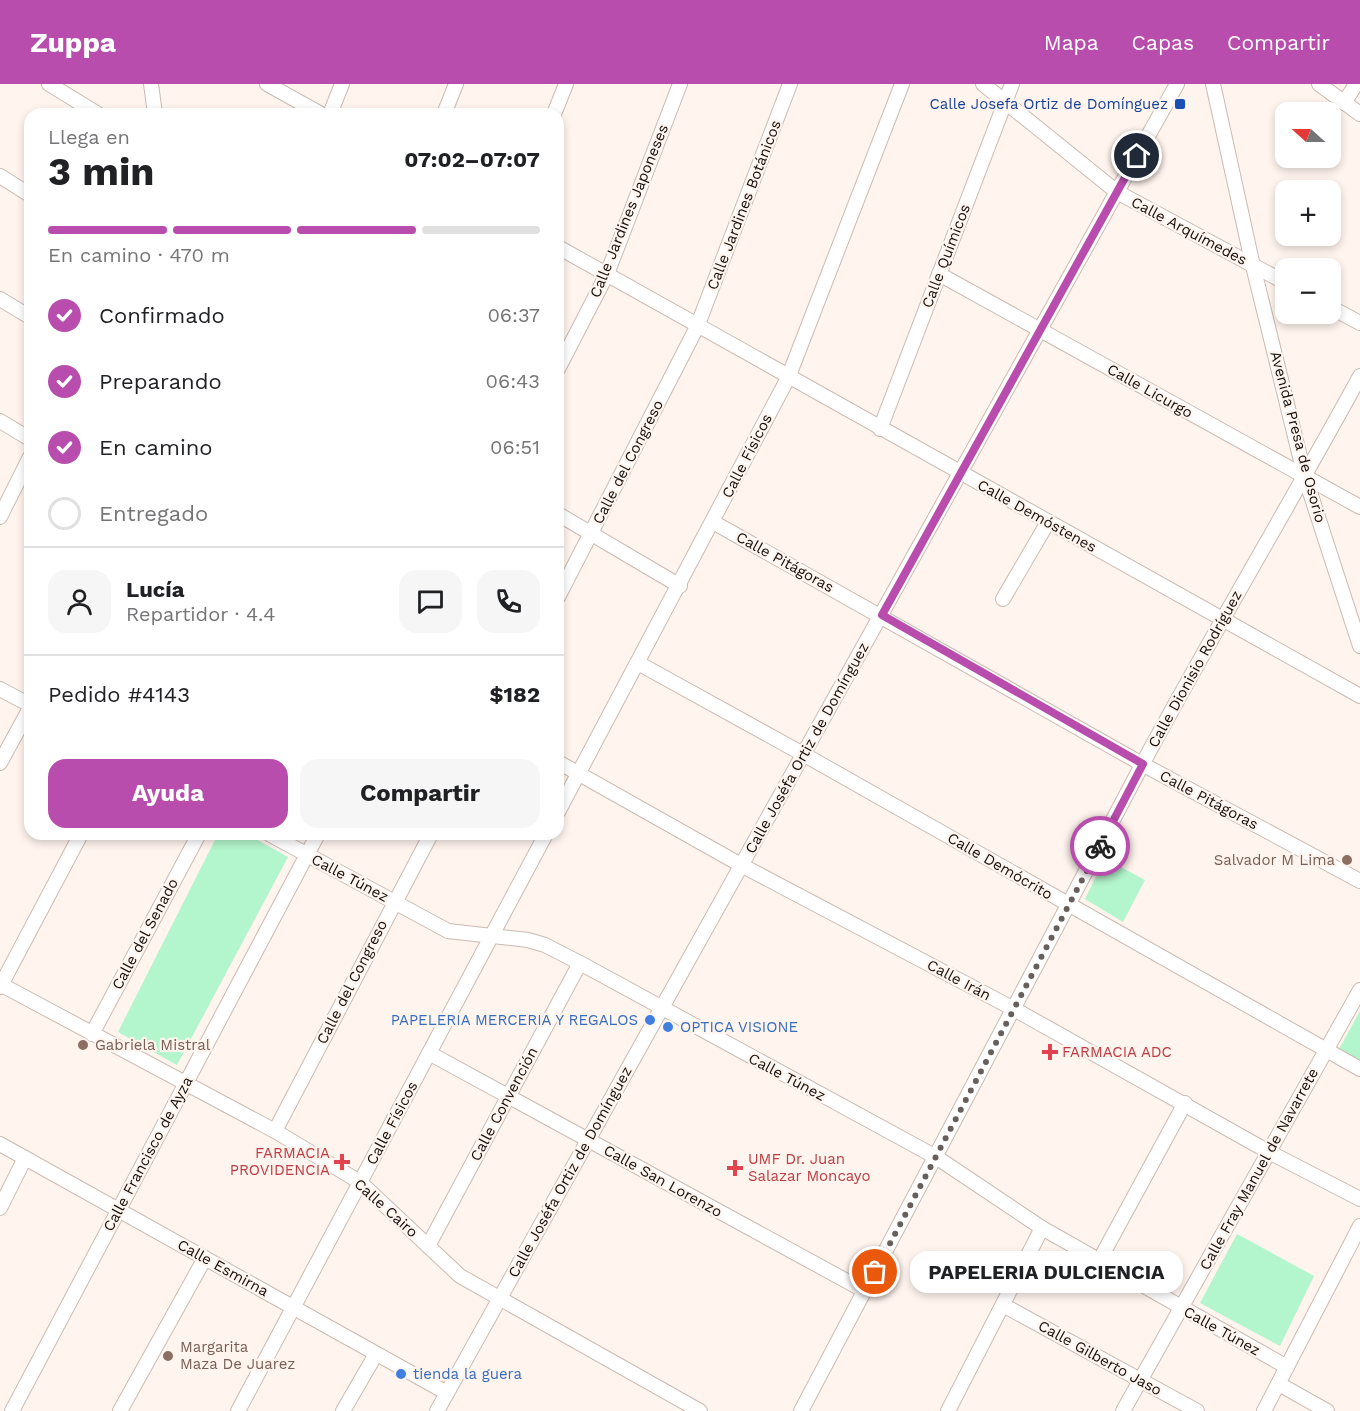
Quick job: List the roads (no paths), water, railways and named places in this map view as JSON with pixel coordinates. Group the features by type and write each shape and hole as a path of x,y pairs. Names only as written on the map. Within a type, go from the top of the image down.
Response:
{"street":[{"path":"49,84 88,108"},
{"path":"151,84 154,108"},
{"path":"267,84 310,108"},
{"path":"332,108 342,84"},
{"path":"446,108 456,84"},
{"path":"556,108 566,84"},
{"name":"Calle Jardines Japoneses","path":"564,357 607,274 680,84"},
{"name":"Calle Jardines Botánicos","path":"697,327 790,84"},
{"name":"Calle Físicos","path":"564,801 788,378 902,84"},
{"name":"Calle Arquímedes","path":"983,84 1117,192 1275,277"},
{"name":"Calle Químicos","path":"880,429 1012,84"},
{"name":"Calle Joséfa Ortiz de Domínguez","path":"436,1411 1177,84"},
{"name":"Avenida Presa de Osorio","path":"1213,84 1253,266 1305,477 1360,646"},
{"path":"1319,84 1360,114"},
{"path":"1344,103 1356,84"},
{"path":"0,176 24,191"},
{"name":"Calle Demóstenes","path":"564,250 788,378 1360,696"},
{"name":"Calle Licurgo","path":"939,274 1360,507"},
{"path":"0,299 24,313"},
{"path":"1341,314 1360,323"},
{"name":"Calle del Congreso","path":"564,586 697,327"},
{"name":"Calle Dionisio Rodríguez","path":"801,1411 1143,764 1222,619 1305,477 1360,376"},
{"path":"0,421 24,435"},
{"path":"0,517 24,469"},
{"path":"564,518 680,586"},
{"name":"Calle Pitágoras","path":"713,522 882,615 1143,764 1360,881"},
{"path":"1003,599 1048,522"},
{"name":"Calle Demócrito","path":"638,663 804,754 1360,1069"},
{"path":"0,689 24,703"},
{"path":"0,763 24,718"},
{"name":"Calle Irán","path":"564,766 741,865 1014,1009 1269,1152 1360,1199"},
{"path":"0,985 78,840"},
{"name":"Calle del Senado","path":"92,1034 196,840"},
{"name":"Calle Túnez","path":"279,840 448,930 528,940 545,945 580,963 936,1157 1042,1228 1181,1309 1287,1367"},
{"name":"Calle Francisco de Ayza","path":"12,1411 315,840"},
{"name":"Calle del Congreso","path":"275,1131 428,840"},
{"name":"Calle Físicos","path":"238,1411 543,840"},
{"name":"Calle Convención","path":"428,1246 580,963"},
{"name":"Calle Cairo","path":"0,985 275,1131 360,1182 460,1276 700,1411"},
{"name":"Calle Fray Manuel de Navarrete","path":"1123,1411 1360,990"},
{"name":"Calle San Lorenzo","path":"429,1053 865,1291"},
{"path":"1100,1262 1185,1103"},
{"name":"Calle Esmirna","path":"0,1144 447,1393"},
{"path":"0,1208 25,1158"},
{"path":"1264,1411 1360,1226"},
{"path":"948,1411 1042,1228"},
{"path":"120,1411 205,1258"},
{"name":"Calle Gilberto Jaso","path":"1003,1305 1197,1411"},
{"path":"343,1411 376,1354"},
{"path":"1279,1384 1328,1411"}],"place":[{"name":"Calle Josefa Ortiz de Domínguez","path":"1180,104"},
{"name":"Salvador M Lima","path":"1347,860"},
{"name":"PAPELERIA MERCERIA Y REGALOS","path":"650,1020"},
{"name":"OPTICA VISIONE","path":"668,1027"},
{"name":"Gabriela Mistral","path":"83,1045"},
{"name":"FARMACIA ADC","path":"1050,1052"},
{"name":"FARMACIA PROVIDENCIA","path":"342,1162"},
{"name":"UMF Dr. Juan Salazar Moncayo","path":"735,1168"},
{"name":"PAPELERIA DULCIENCIA","path":"875,1272"},
{"name":"Margarita Maza De Juarez","path":"168,1356"},
{"name":"tienda la guera","path":"401,1374"}]}
